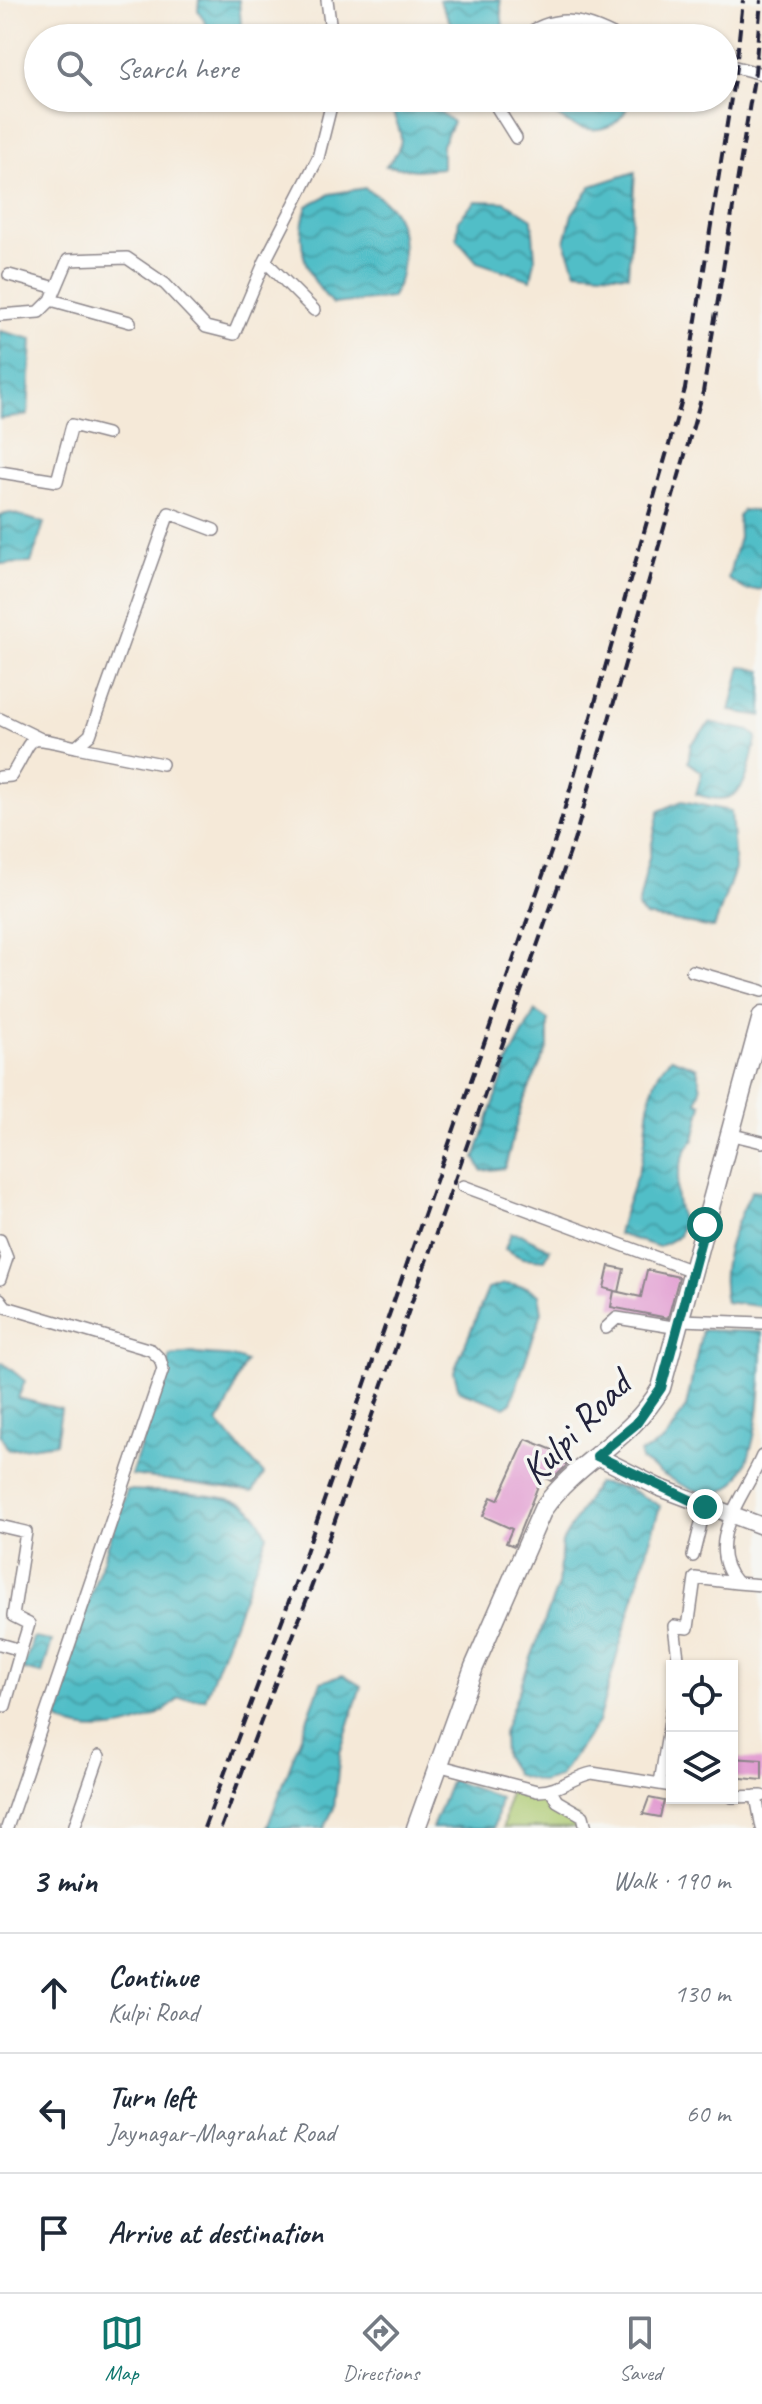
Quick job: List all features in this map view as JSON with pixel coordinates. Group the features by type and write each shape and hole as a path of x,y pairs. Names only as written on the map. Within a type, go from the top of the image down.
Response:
{"main road":[{"name":"Kulpi Road","path":"416,1828 496,1613 543,1509 555,1491 636,1424 661,1388 695,1272 762,1016"},
{"path":"597,1456 705,1507 762,1526"}],"street":[{"path":"327,0 330,24"},
{"path":"545,24 575,19 587,24"},
{"path":"738,68 762,74"},
{"path":"0,315 39,312 54,294 68,260 127,258 165,284 206,327 234,334 265,261 318,158 330,112"},
{"path":"500,112 516,138"},
{"path":"265,261 314,310"},
{"path":"9,275 130,322"},
{"path":"0,472 57,481 72,425 107,434"},
{"path":"76,747 90,735 169,513 214,530"},
{"path":"0,719 41,739 162,764"},
{"path":"0,777 11,776 23,747 41,739"},
{"path":"692,971 762,991"},
{"path":"729,1134 762,1142"},
{"path":"463,1186 695,1272"},
{"path":"0,1240 7,1258 0,1279"},
{"path":"0,1299 6,1307 151,1350 160,1359 163,1369 11,1824"},
{"path":"606,1328 617,1318 680,1324 762,1323"},
{"path":"737,1583 728,1572 725,1554 729,1516 762,1456"},
{"path":"693,1556 705,1507"},
{"path":"0,1526 26,1532 13,1616 29,1624 5,1706"},
{"path":"678,1660 674,1626 688,1628 695,1578 762,1585"},
{"path":"0,1644 21,1650"},
{"path":"74,1828 99,1756"},
{"path":"437,1765 537,1791 551,1791 580,1775 592,1773 666,1785"},
{"path":"551,1791 557,1801 583,1816 586,1828"},
{"path":"738,1797 759,1796 762,1828"}],"green space":[{"path":"509,1791 545,1799 568,1815 578,1817 579,1828 503,1828"}],"water":[{"path":"199,0 239,0 241,24 206,24 198,10"},
{"path":"439,0 500,0 503,24 451,24"},
{"path":"393,112 440,112 453,122 442,145 442,168 416,170 386,166 399,147 400,133"},
{"path":"553,112 624,112 614,123 602,128 588,129"},
{"path":"635,172 628,275 576,271 565,242 572,214 591,186"},
{"path":"365,188 388,205 398,221 403,244 400,279 391,298 333,304 309,271 302,246 303,220 307,206 330,194"},
{"path":"476,201 505,202 532,219 535,259 531,280 477,262 457,239 459,219"},
{"path":"0,331 32,339 28,415 0,419"},
{"path":"743,510 762,512 762,589 746,590 728,579 739,537 738,516"},
{"path":"11,513 44,523 31,563 0,564 0,515"},
{"path":"741,666 762,671 762,716 730,711"},
{"path":"710,723 750,731 757,737 742,787 726,798 696,794 702,772 688,762 691,744"},
{"path":"682,801 731,811 735,869 714,928 645,916 638,908 659,811"},
{"path":"535,1011 548,1020 548,1047 521,1106 505,1168 482,1171 475,1158 508,1062"},
{"path":"671,1058 697,1068 701,1089 697,1102 702,1104 694,1140 686,1151 678,1176 679,1236 659,1247 618,1234 641,1162 651,1093 655,1080"},
{"path":"752,1190 762,1191 762,1306 726,1302 724,1287 729,1244"},
{"path":"511,1233 520,1234 550,1249 545,1260 522,1258 505,1249"},
{"path":"504,1284 527,1287 539,1295 542,1312 511,1403 505,1407 459,1391 454,1371 488,1289"},
{"path":"702,1330 762,1332 761,1380 754,1438 746,1464 734,1483 717,1493 695,1490 674,1481 641,1460 640,1453 664,1441 686,1407"},
{"path":"192,1353 232,1357 246,1362 217,1422 264,1474 253,1492 131,1475 171,1356"},
{"path":"3,1363 25,1381 18,1398 61,1409 56,1443 8,1450 0,1433 0,1364"},
{"path":"597,1483 628,1488 660,1506 598,1722 559,1777 542,1782 516,1775 504,1756 503,1733 558,1585 562,1542"},
{"path":"127,1490 189,1493 236,1501 253,1511 267,1535 205,1699 179,1698 167,1709 135,1724 97,1730 79,1728 50,1713"},
{"path":"33,1638 52,1641 42,1674 23,1670"},
{"path":"343,1675 361,1686 340,1753 334,1808 324,1828 267,1828 321,1682"},
{"path":"451,1780 500,1798 494,1828 432,1828"}],"building":[{"path":"609,1266 624,1269 619,1292 604,1288"},
{"path":"647,1270 679,1277 668,1318 611,1307 614,1291 641,1297"},
{"path":"526,1439 553,1450 551,1455 567,1465 551,1481 542,1476 514,1546 506,1543 512,1529 483,1516 491,1497 498,1500"},
{"path":"738,1758 762,1760 762,1780 738,1778"},
{"path":"649,1798 664,1801 660,1817 643,1814"}],"railway":[{"path":"738,48 743,0"},
{"path":"221,1828 314,1580 574,841 703,392 755,72 761,0"},
{"path":"204,1828 284,1615 557,835 685,389 729,112"}],"route":[{"path":"705,1225 695,1272 661,1388 636,1424 597,1456 705,1507"}]}
